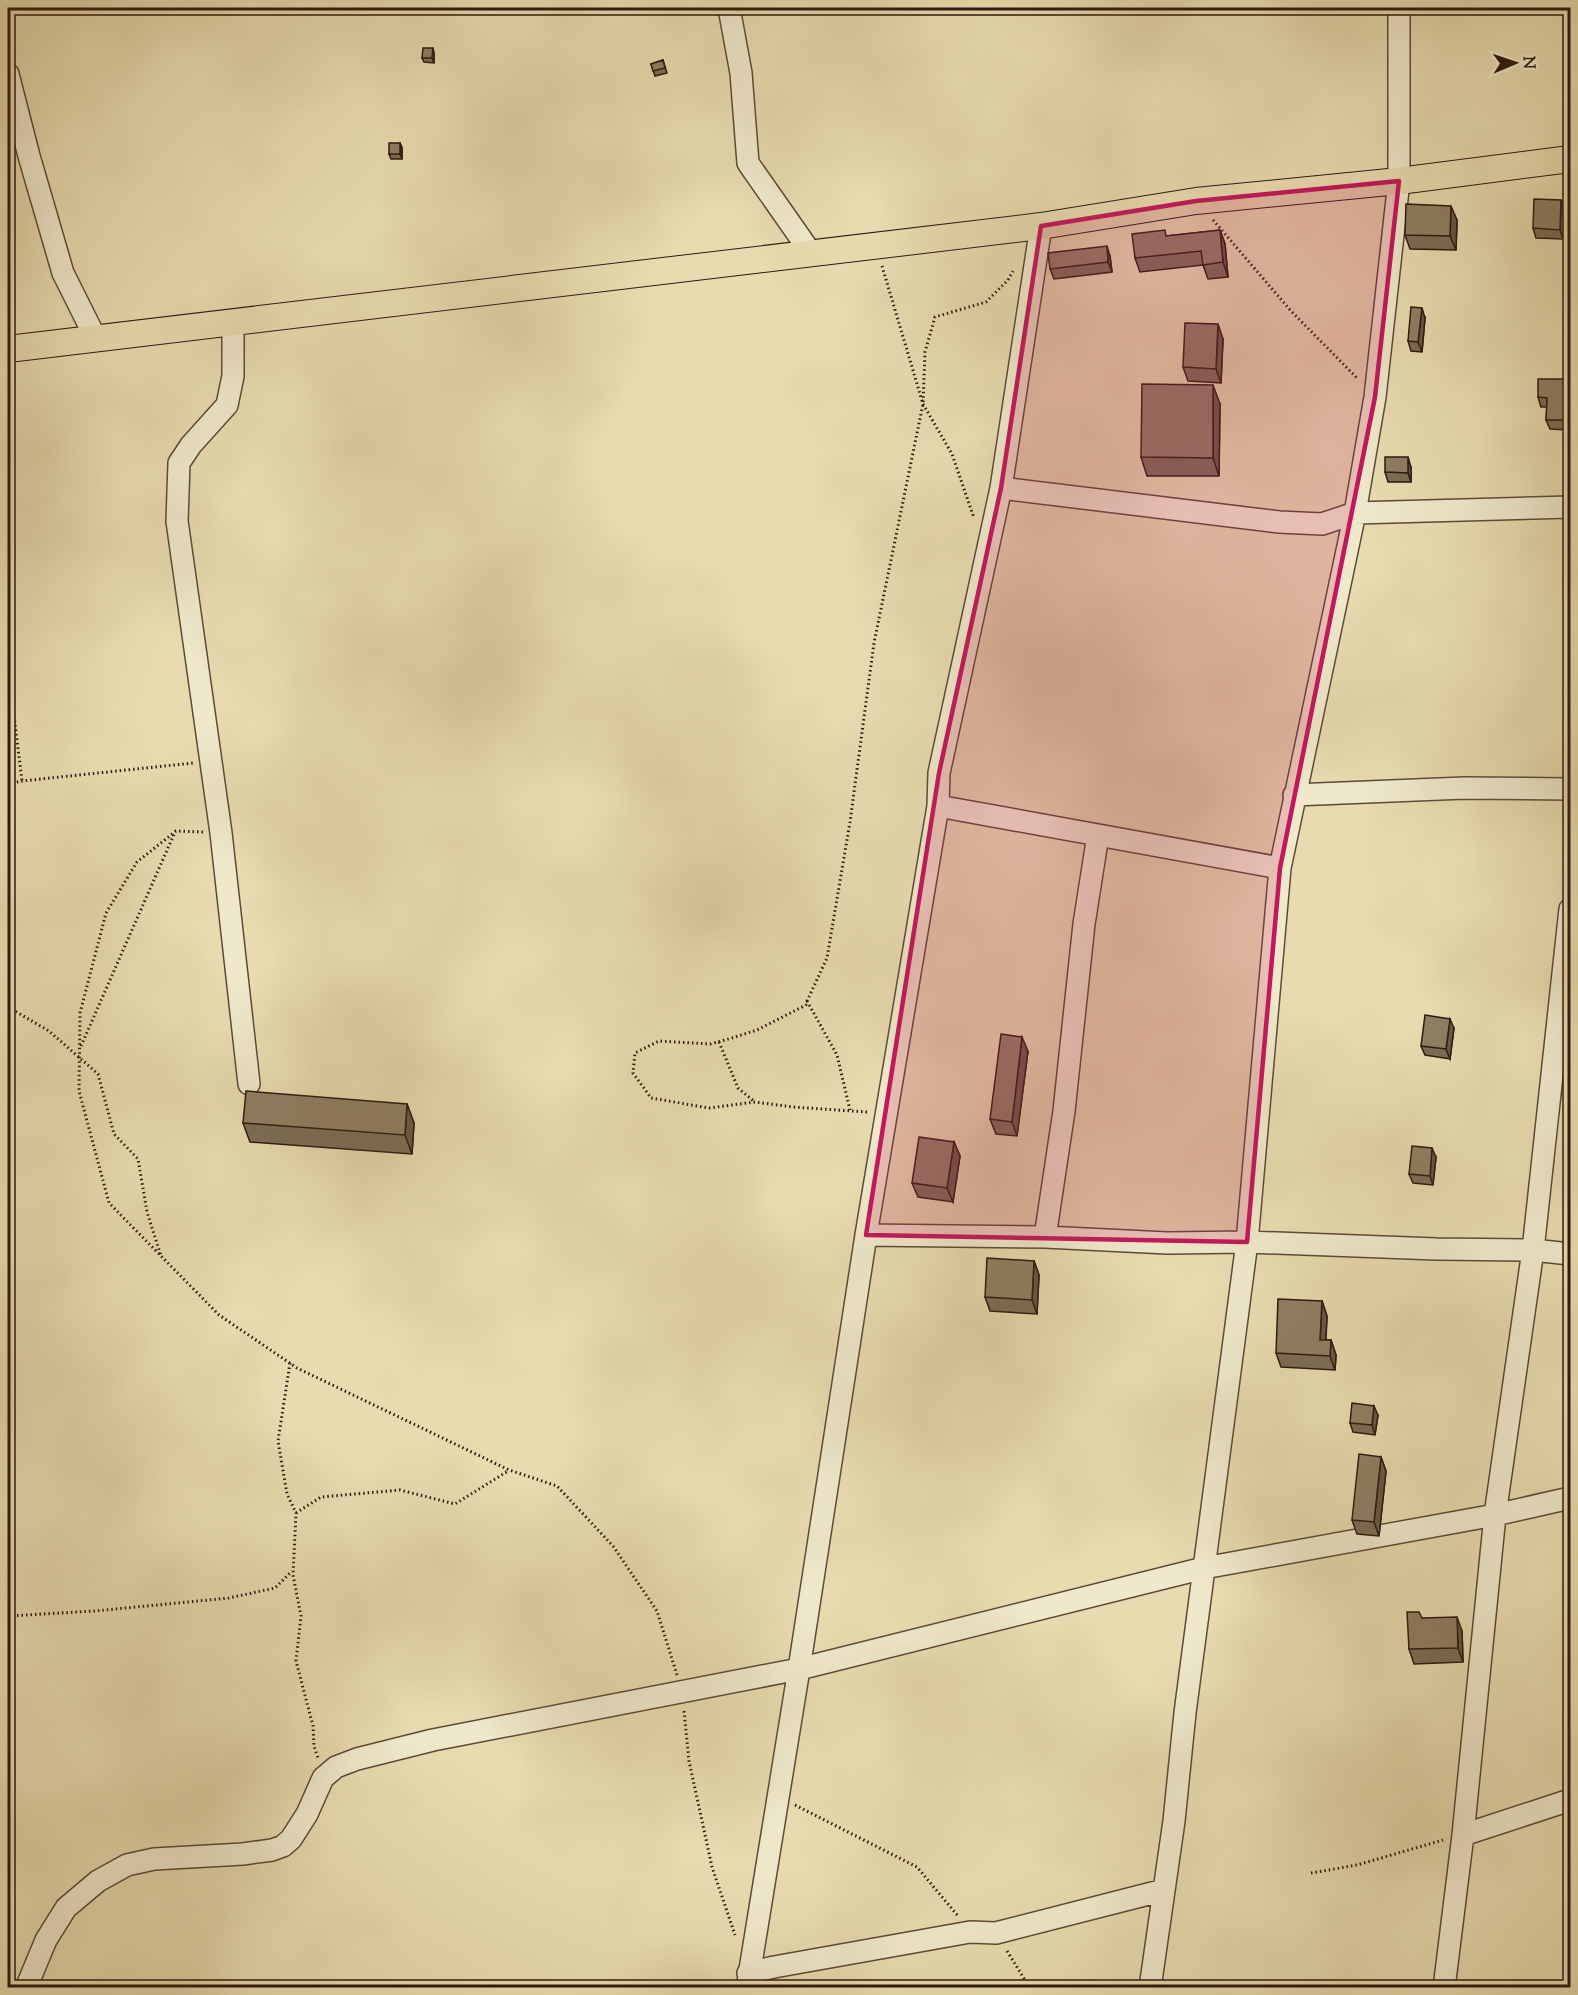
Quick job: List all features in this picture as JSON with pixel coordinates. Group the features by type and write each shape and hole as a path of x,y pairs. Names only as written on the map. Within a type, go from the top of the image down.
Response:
{"main road":[{"path":"8,349 1041,226 1196,201 1399,181 1570,159"}],"street":[{"path":"729,8 741,73 748,163 811,253"},
{"path":"1150,1988 1174,1821 1204,1568 1247,1242 1280,868 1355,513 1376,397 1399,181 1399,8"},
{"path":"8,74 28,156 63,273 96,339"},
{"path":"748,1980 866,1235 938,806 939,772 1001,488 1041,226"},
{"path":"232,324 233,376 227,405 191,445 179,464 177,521 221,833 249,1084"},
{"path":"1001,488 1279,522 1322,524 1355,513 1570,507"},
{"path":"1294,795 1464,788 1570,789"},
{"path":"938,806 1280,868"},
{"path":"1045,1237 1061,1133 1081,948 1098,835"},
{"path":"1444,1988 1463,1834 1495,1515 1533,1250 1570,909"},
{"path":"866,1235 1045,1237 1167,1243 1247,1242 1533,1250 1570,1254"},
{"path":"20,1985 66,1908 98,1881 127,1865 154,1859 243,1854 283,1846 291,1839 307,1814 323,1778 336,1767 357,1759 434,1740 799,1669 1204,1568 1495,1515 1570,1498"},
{"path":"1463,1834 1570,1800"},
{"path":"748,1980 774,1967 970,1932 996,1933 1164,1890"}],"path":[{"path":"1196,201 1292,311 1376,397"},
{"path":"875,245 924,404 952,454 976,526"},
{"path":"886,1114 755,1102 709,1108 651,1098 633,1073 635,1053 659,1041 710,1044 718,1042 757,1029 806,1005 827,958 851,811 874,643 924,404 925,352 935,317 986,302 1008,280 1019,262"},
{"path":"8,667 22,781"},
{"path":"8,784 210,761"},
{"path":"79,1049 176,831"},
{"path":"221,833 176,831 137,862 106,913 80,1013 79,1090 109,1203 219,1315 290,1363 509,1470 557,1486 614,1546 657,1611 682,1693 689,1761 712,1867 738,1941"},
{"path":"807,1001 837,1055 850,1111"},
{"path":"8,1007 49,1031 98,1074 114,1134 138,1159 147,1212 161,1258"},
{"path":"718,1042 738,1088 755,1102"},
{"path":"290,1363 278,1441 287,1494 296,1513 293,1570 301,1616 296,1661 313,1726 317,1758 336,1767"},
{"path":"296,1513 321,1497 400,1490 455,1504 509,1470"},
{"path":"8,1616 95,1611 229,1598 275,1588 293,1570"},
{"path":"778,1796 917,1867 970,1932"},
{"path":"1311,1873 1357,1865 1463,1834"},
{"path":"996,1933 1030,1988"},
{"path":"1545,1988 1567,1988"}],"highlighted area":[{"path":"1399,181 1375,397 1280,868 1247,1242 866,1235 939,773 1001,488 1041,226 1196,201"}],"building":[{"path":"423,48 433,48 432,58 422,58"},
{"path":"663,60 665,68 653,71 651,64"},
{"path":"389,143 400,143 400,154 389,154"},
{"path":"1534,199 1561,200 1560,230 1533,228"},
{"path":"1406,204 1451,206 1450,236 1405,235"},
{"path":"1165,230 1166,236 1220,230 1223,262 1203,265 1201,251 1135,258 1132,234"},
{"path":"1107,246 1108,262 1050,269 1048,253"},
{"path":"1411,307 1422,308 1418,342 1408,341"},
{"path":"1185,323 1218,324 1216,369 1183,367"},
{"path":"1538,379 1565,379 1564,420 1546,420 1547,398 1538,397"},
{"path":"1142,384 1213,385 1213,458 1141,457"},
{"path":"1385,457 1408,457 1408,473 1385,472"},
{"path":"1425,1015 1450,1019 1446,1049 1421,1046"},
{"path":"1001,1034 1022,1037 1012,1122 990,1119"},
{"path":"246,1091 407,1104 405,1135 243,1123"},
{"path":"919,1137 954,1142 947,1188 912,1183"},
{"path":"1412,1146 1432,1148 1430,1176 1409,1174"},
{"path":"987,1258 1034,1261 1032,1300 985,1297"},
{"path":"1278,1299 1322,1301 1320,1340 1331,1340 1330,1356 1276,1353"},
{"path":"1352,1403 1374,1406 1372,1425 1350,1423"},
{"path":"1359,1454 1381,1457 1374,1522 1352,1520"},
{"path":"1407,1612 1419,1612 1422,1618 1457,1617 1458,1648 1409,1649"},
{"path":"1570,1840 1570,1881 1565,1841"}]}
